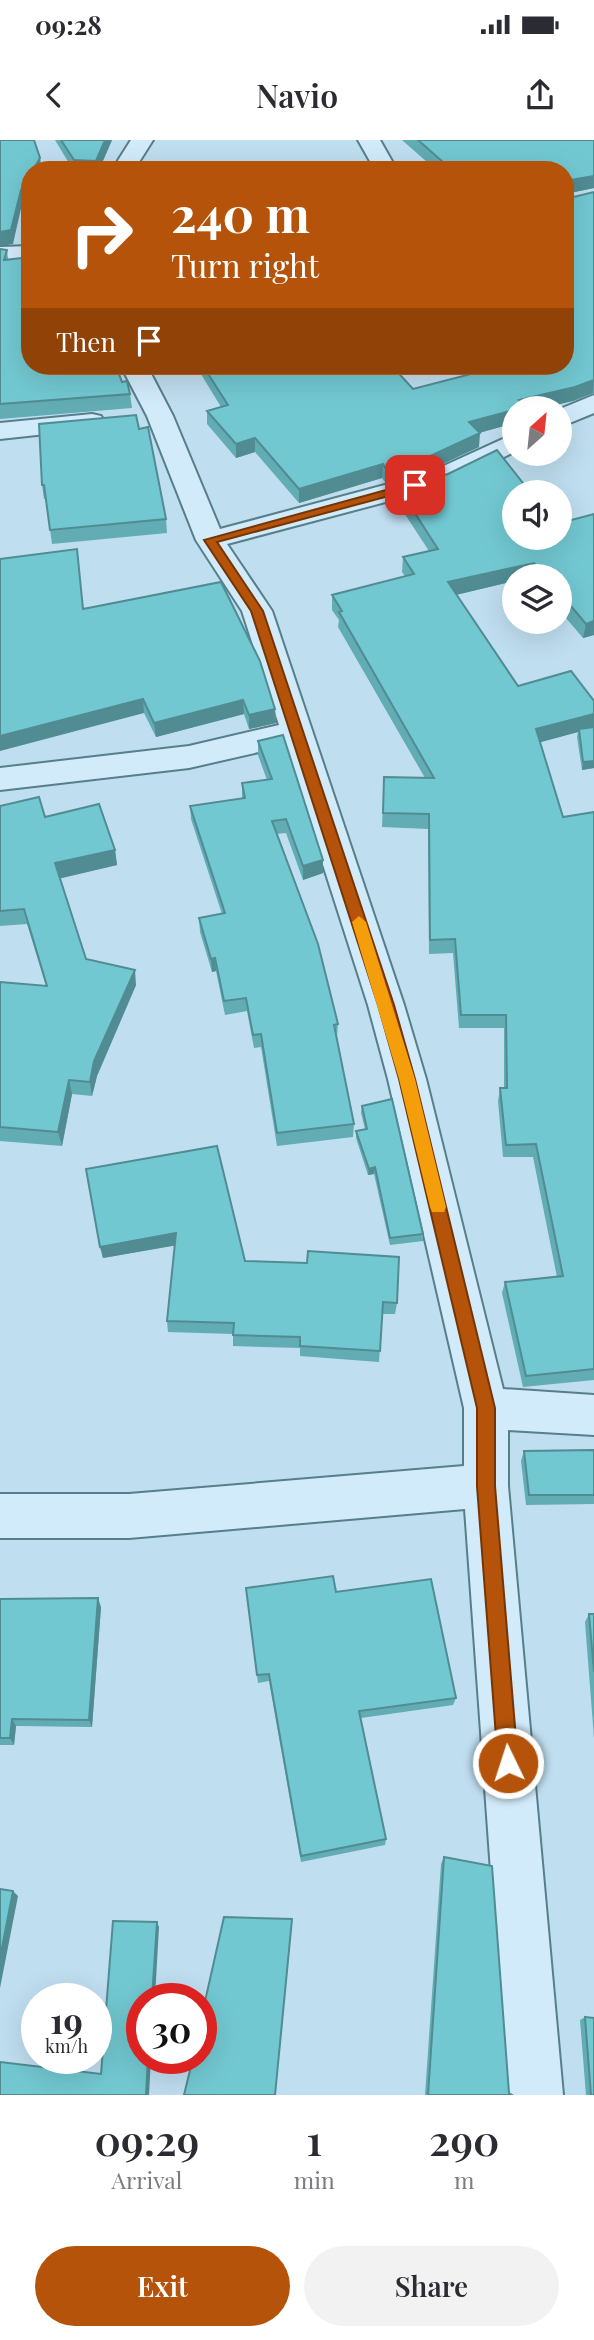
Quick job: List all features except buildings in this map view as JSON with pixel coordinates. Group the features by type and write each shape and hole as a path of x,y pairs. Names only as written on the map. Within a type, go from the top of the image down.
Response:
{"street":[{"path":"129,161 142,140"},
{"path":"369,140 381,161"},
{"path":"0,254 21,253"},
{"path":"135,375 138,418 210,540 257,611 386,1005 407,1079 486,1408 486,1486 535,2095"},
{"path":"0,431 138,418"},
{"path":"210,540 436,480 502,448"},
{"path":"0,779 189,757 297,732"},
{"path":"486,1408 594,1415"},
{"path":"0,1516 129,1516 486,1486"}],"slow traffic":[{"path":"359,922 407,1079 438,1207"}],"route":[{"path":"415,485 210,540 257,611 386,1005 407,1079 486,1408 486,1486 508,1763"}]}
